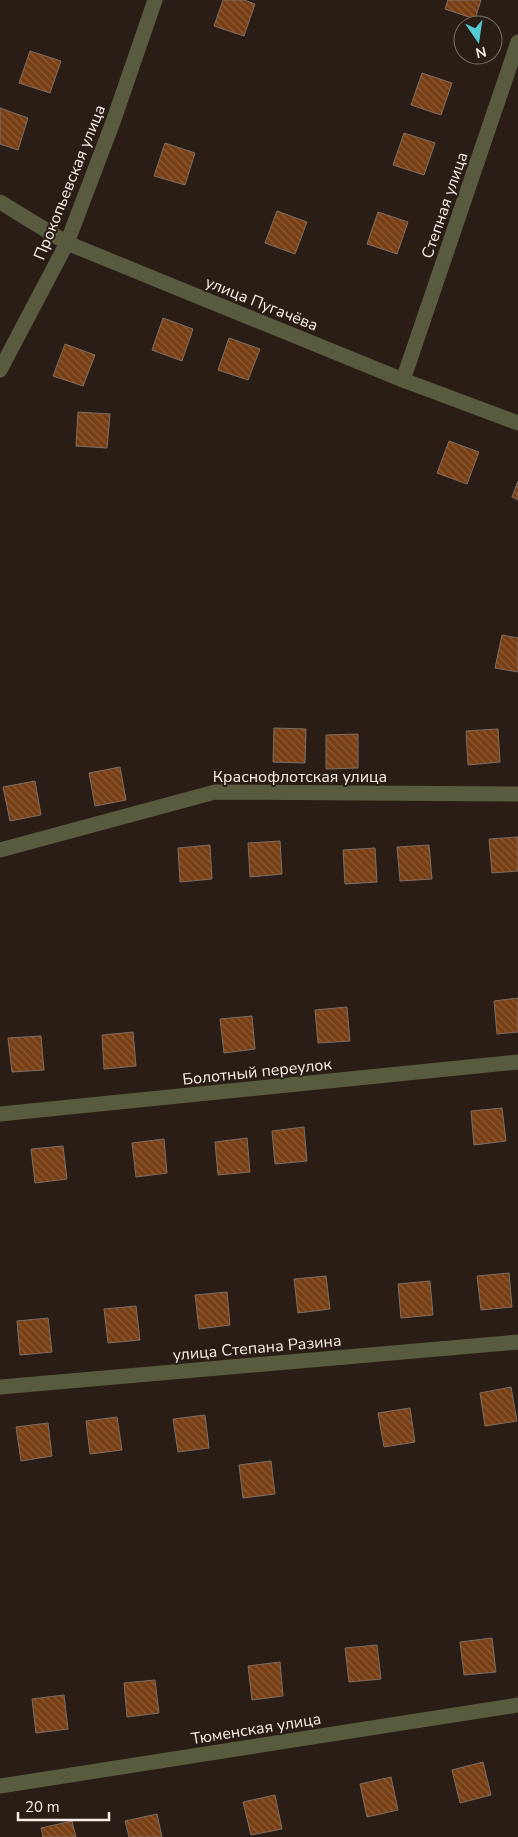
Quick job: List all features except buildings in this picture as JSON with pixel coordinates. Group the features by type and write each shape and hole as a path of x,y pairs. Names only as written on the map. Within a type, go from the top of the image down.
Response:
{"street":[{"name":"Прокопьевская улица","path":"0,370 67,243 113,122 155,0"},
{"name":"Степная улица","path":"403,380 518,42"},
{"name":"улица Пугачёва","path":"0,202 67,243 403,380 518,423"},
{"name":"Краснофлотская улица","path":"0,850 215,792 518,794"},
{"name":"Болотный переулок","path":"0,1114 518,1062"},
{"name":"улица Степана Разина","path":"0,1387 518,1342"},
{"name":"Тюменская улица","path":"0,1786 518,1705"}]}
